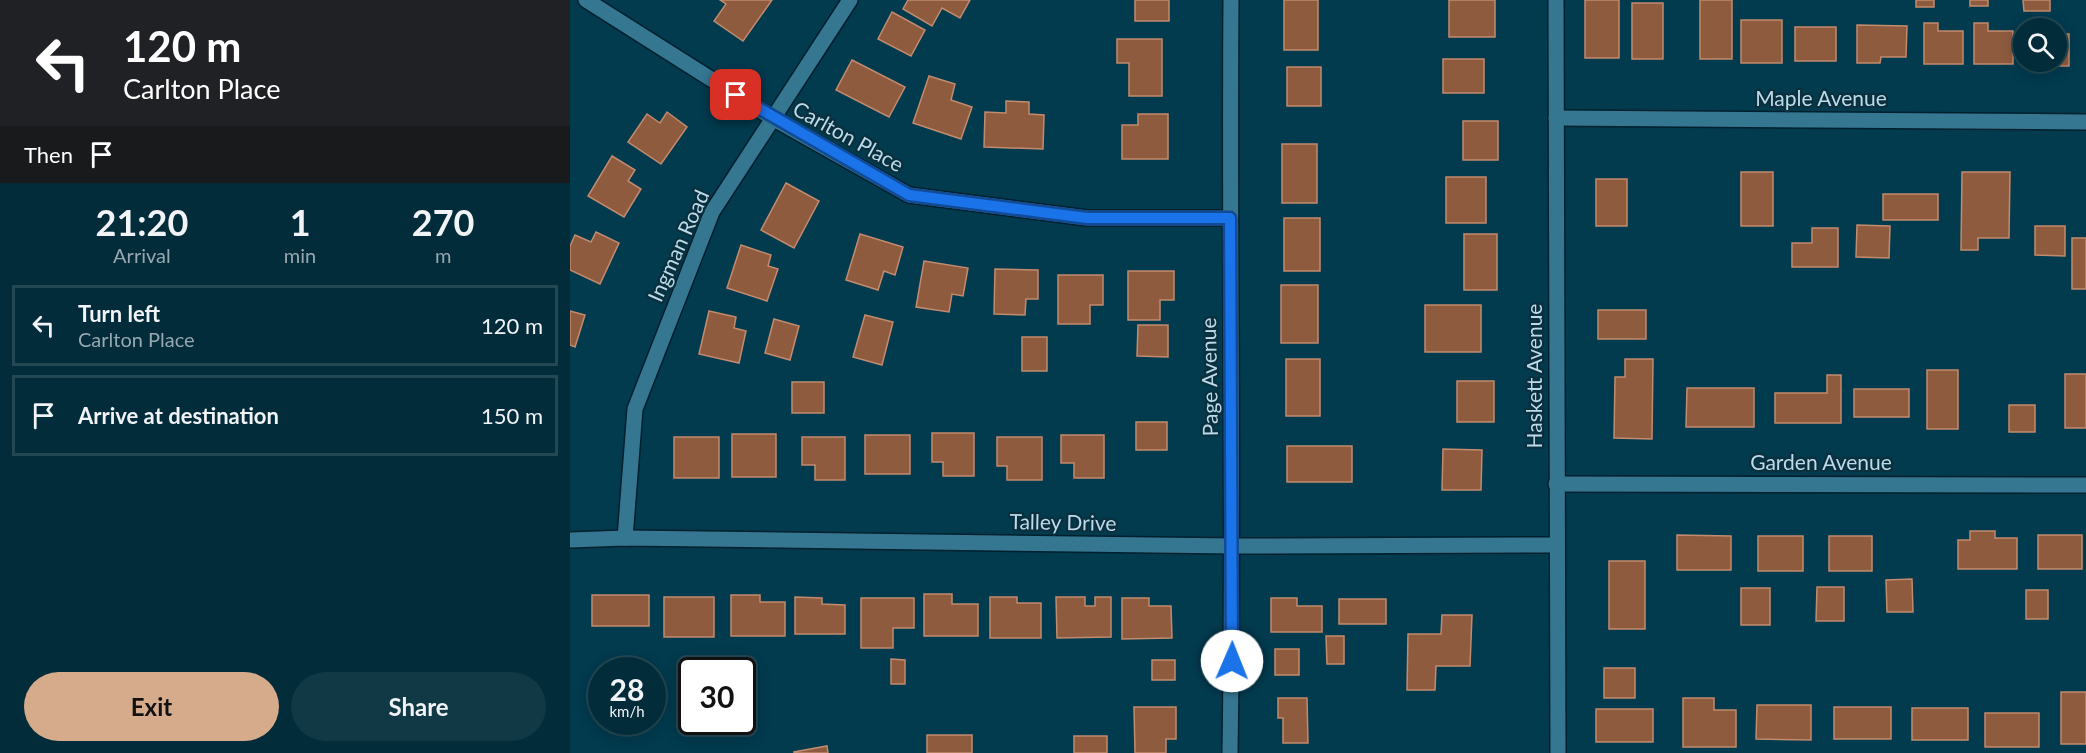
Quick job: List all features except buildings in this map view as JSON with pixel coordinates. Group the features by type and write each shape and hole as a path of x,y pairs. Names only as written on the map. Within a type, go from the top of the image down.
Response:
{"street":[{"name":"Carlton Place","path":"586,0 774,119 909,195 1087,218 1230,218"},
{"name":"Ingman Road","path":"625,538 635,408 712,212 850,0"},
{"name":"Page Avenue","path":"1230,753 1233,546 1231,0"},
{"name":"Haskett Avenue","path":"1556,0 1558,753"},
{"name":"Maple Avenue","path":"1556,118 2086,123"},
{"name":"Garden Avenue","path":"1556,483 2086,485"},
{"name":"Talley Drive","path":"570,540 625,538 1233,546 1556,545"}],"route":[{"path":"736,95 909,195 1087,218 1230,218 1232,661"}]}
